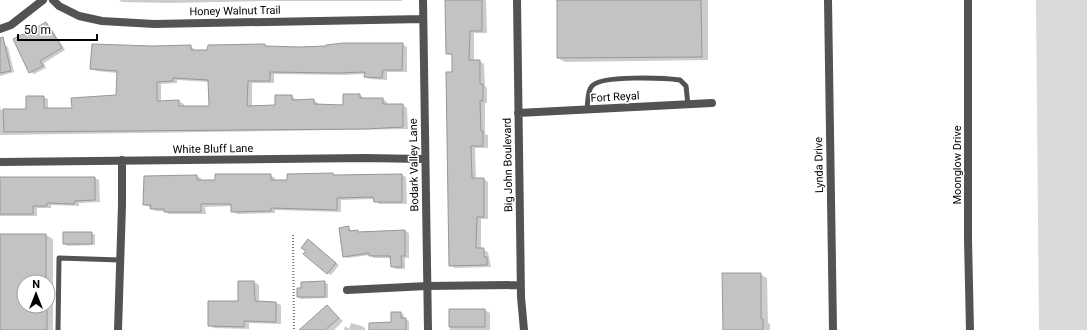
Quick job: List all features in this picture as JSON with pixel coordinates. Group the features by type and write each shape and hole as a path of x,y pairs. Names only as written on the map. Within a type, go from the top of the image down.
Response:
{"street":[{"path":"0,29 11,25 43,0"},
{"name":"Honey Walnut Trail","path":"53,0 59,6 80,16 102,21 154,24 423,19"},
{"name":"Bodark Valley Lane","path":"423,0 428,330"},
{"name":"Big John Boulevard","path":"517,0 520,285 524,330"},
{"name":"Lynda Drive","path":"828,0 833,330"},
{"name":"Moonglow Drive","path":"968,0 968,239 970,330"},
{"name":"Fort Reyal","path":"518,113 712,103"},
{"name":"White Bluff Lane","path":"0,162 364,158 425,159"},
{"path":"118,330 122,160"},
{"path":"347,290 427,286 520,285"}],"lane":[{"path":"587,109 592,85 603,81 626,78 680,80 686,86 688,104"},
{"path":"58,330 59,258 120,260"}],"path":[{"path":"293,235 294,330"}],"shaded area":[{"path":"1036,0 1087,0 1087,330 1039,330"}],"building":[{"path":"445,0 482,0 482,31 470,31 469,60 480,60 480,84 483,84 483,101 480,101 483,146 471,146 472,178 484,178 484,217 477,217 476,248 484,248 484,257 487,257 487,265 449,266 446,72 452,72 452,54 446,54"},
{"path":"557,0 701,0 702,57 557,58"},
{"path":"46,22 62,48 40,61 43,66 29,73 13,39 23,34 24,35"},
{"path":"3,37 11,71 0,73 0,38"},
{"path":"343,43 403,43 402,70 383,70 382,78 364,77 365,72 270,72 270,81 248,81 247,106 275,105 275,95 292,95 292,100 314,99 314,104 343,105 343,94 360,94 360,98 383,98 383,104 403,104 403,127 366,129 4,132 3,109 26,109 26,96 44,96 44,108 72,108 71,98 116,95 117,71 90,69 92,44 152,46 191,45 191,50 207,50 208,45 265,44 265,46 299,47","holes":["173,78 208,80 209,106 179,106 179,100 157,101 157,82 173,81"]},
{"path":"333,173 333,175 402,174 402,202 374,202 373,197 337,198 337,210 271,208 271,211 231,212 231,204 201,204 201,212 164,212 164,209 150,209 151,205 143,205 144,176 197,175 197,180 215,180 215,174 271,174 271,180 287,180 287,174"},
{"path":"0,177 95,177 95,200 75,201 74,204 47,203 47,206 33,206 33,214 0,214"},
{"path":"349,226 349,231 358,230 358,232 405,230 405,256 401,256 402,267 391,267 390,256 369,256 369,253 343,257 339,228"},
{"path":"63,232 92,232 92,244 63,244"},
{"path":"0,234 46,234 46,274 16,274 16,314 47,314 47,330 0,330"},
{"path":"308,239 336,263 327,274 303,254 306,251 301,248"},
{"path":"722,273 761,273 761,319 763,319 763,330 723,330"},
{"path":"238,281 254,281 255,301 276,302 276,322 244,321 244,327 208,326 208,301 238,301"},
{"path":"325,281 325,297 297,297 297,288 301,288 301,282"},
{"path":"327,305 339,318 325,330 299,330"},
{"path":"449,309 485,309 485,327 449,327"},
{"path":"391,312 401,312 401,318 406,318 406,330 369,330 369,323 391,322"}]}
